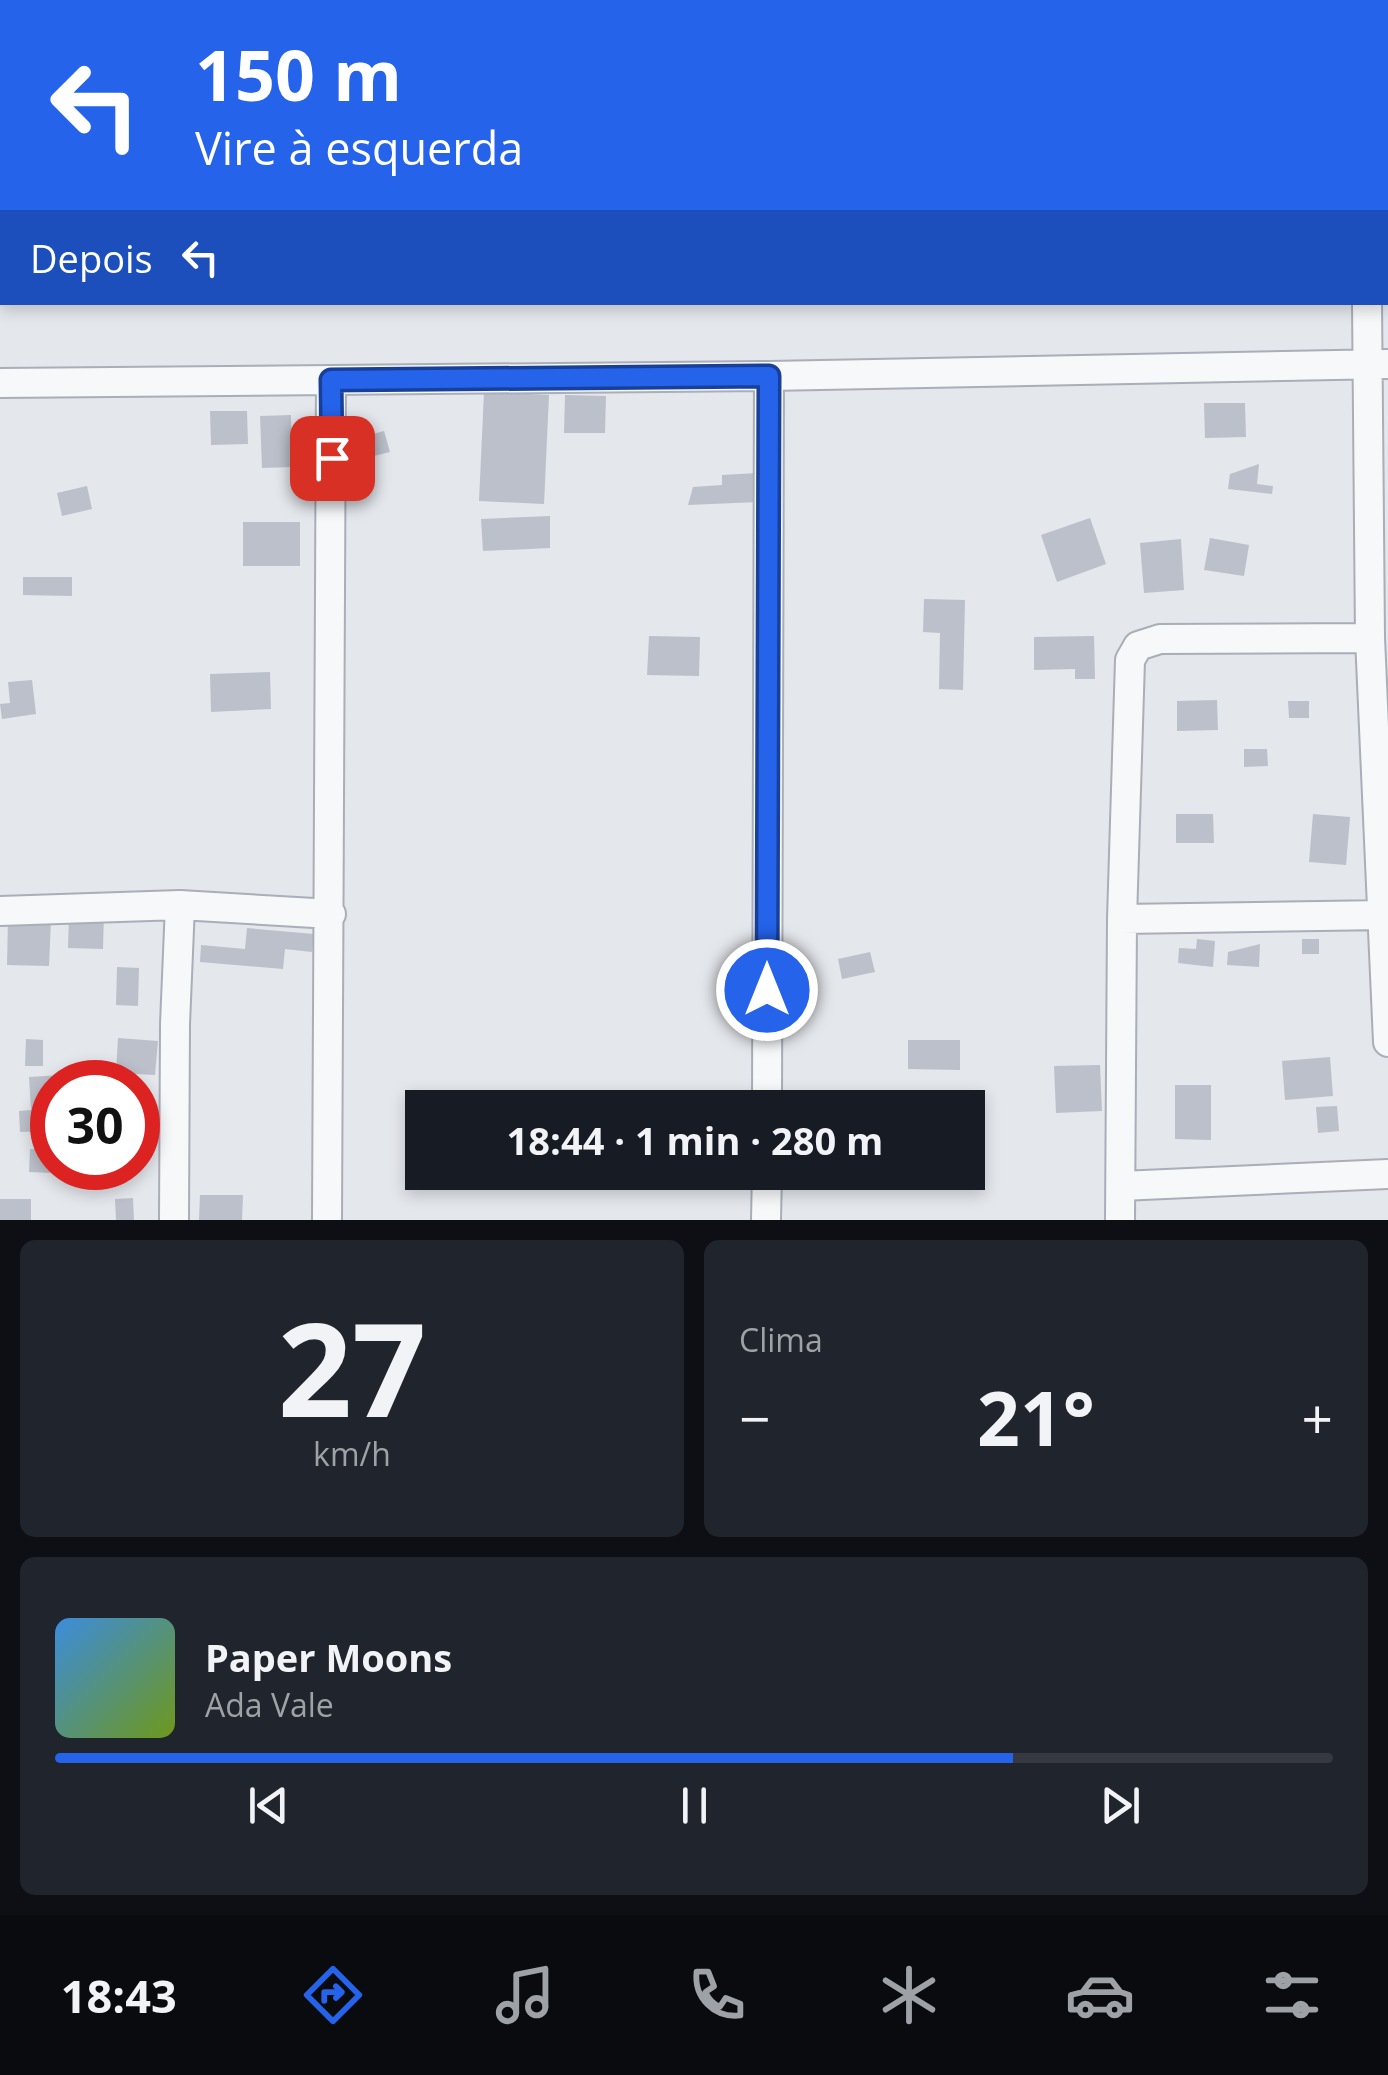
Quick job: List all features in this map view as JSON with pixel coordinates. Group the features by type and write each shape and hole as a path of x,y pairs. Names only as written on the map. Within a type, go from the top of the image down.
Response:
{"street":[{"path":"1369,305 1379,364 1370,638 1388,1042"},
{"path":"0,383 769,376 1379,364"},
{"path":"767,1090 769,376"},
{"path":"327,1220 331,380"},
{"path":"1120,1220 1122,918 1130,660 1138,646 1160,639 1370,638"},
{"path":"0,911 180,906 331,914"},
{"path":"174,1220 180,906"},
{"path":"1122,918 1384,915"},
{"path":"1121,1186 1388,1174"},
{"path":"766,1190 766,1220"}],"building":[{"path":"484,392 549,395 544,504 479,501"},
{"path":"565,395 606,396 605,433 564,433"},
{"path":"1204,403 1245,403 1246,437 1205,438"},
{"path":"210,411 247,411 248,444 211,445"},
{"path":"291,415 292,467 262,468 260,416"},
{"path":"384,431 390,452 370,457 365,436"},
{"path":"1259,464 1257,484 1273,486 1272,494 1228,489 1230,474"},
{"path":"757,473 758,502 688,505 693,487 722,485 722,475"},
{"path":"87,486 92,509 62,516 57,493"},
{"path":"550,516 550,548 483,551 481,519"},
{"path":"1090,518 1106,564 1057,582 1041,535"},
{"path":"243,522 300,522 300,566 243,566"},
{"path":"1210,538 1249,545 1244,576 1204,570"},
{"path":"1181,539 1184,590 1144,593 1140,543"},
{"path":"23,577 72,577 72,596 23,595"},
{"path":"924,599 965,600 963,690 939,689 940,633 923,632"},
{"path":"649,636 700,637 699,676 647,675"},
{"path":"1094,636 1095,679 1075,679 1075,669 1034,670 1034,637"},
{"path":"270,672 271,709 211,712 210,674"},
{"path":"32,680 36,714 2,719 0,704 10,703 8,682"},
{"path":"1217,700 1218,730 1177,731 1177,701"},
{"path":"1288,701 1309,701 1309,718 1289,718"},
{"path":"1244,749 1267,749 1268,766 1244,767"},
{"path":"1176,814 1213,814 1214,843 1176,843"},
{"path":"1313,814 1350,817 1346,865 1309,862"},
{"path":"69,913 104,913 103,949 68,948"},
{"path":"8,919 51,920 49,966 7,965"},
{"path":"247,928 314,934 312,952 285,949 283,969 200,962 201,945 245,949"},
{"path":"1197,939 1215,941 1213,967 1178,963 1179,948 1196,949"},
{"path":"1302,939 1319,939 1319,954 1302,954"},
{"path":"1260,944 1259,967 1227,965 1228,952"},
{"path":"870,952 875,972 842,979 838,959"},
{"path":"117,967 139,968 138,1006 116,1005"},
{"path":"118,1038 158,1041 156,1060 117,1060"},
{"path":"26,1039 43,1040 43,1060 30,1060 30,1066 25,1066"},
{"path":"908,1040 960,1040 960,1070 908,1069"},
{"path":"1330,1057 1333,1096 1285,1100 1282,1061"},
{"path":"1100,1065 1102,1111 1056,1113 1054,1066"},
{"path":"1175,1085 1211,1085 1211,1140 1175,1139"},
{"path":"1337,1106 1339,1131 1318,1133 1316,1107"},
{"path":"30,1110 30,1132 20,1132 19,1111"},
{"path":"200,1195 243,1195 242,1220 199,1220"},
{"path":"133,1198 134,1220 116,1220 115,1199"},
{"path":"0,1199 31,1199 31,1220 0,1220"}],"route":[{"path":"332,458 331,380 769,376 767,990"}]}
